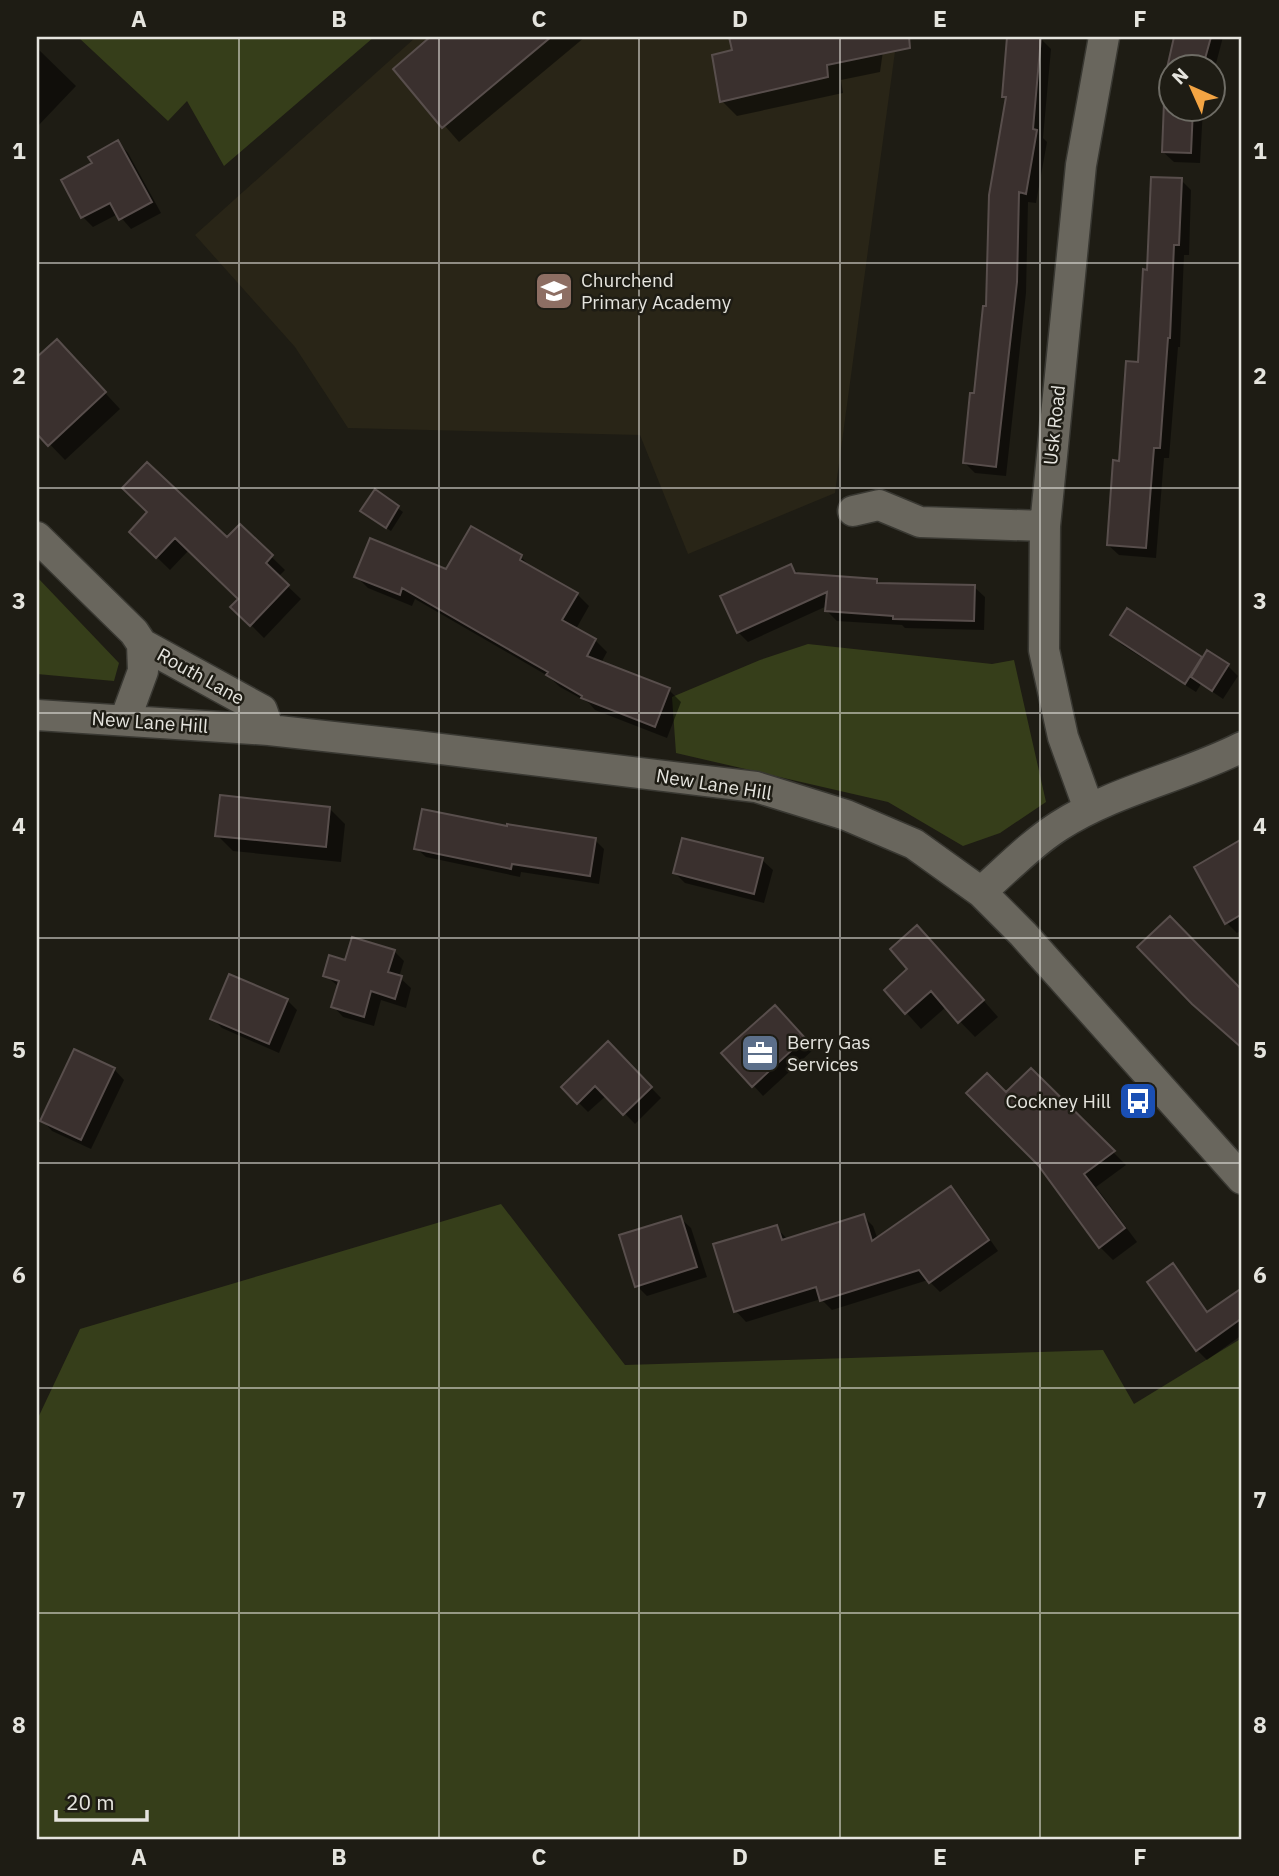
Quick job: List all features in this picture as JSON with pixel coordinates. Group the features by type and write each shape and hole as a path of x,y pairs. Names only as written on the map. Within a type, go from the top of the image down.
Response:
{"street":[{"name":"Usk Road","path":"1089,810 1063,737 1044,650 1045,526 1081,165 1104,37"},
{"path":"853,512 878,505 920,522 1045,526"},
{"name":"Routh Lane","path":"37,537 134,632 142,644 262,709 269,730"},
{"path":"125,720 143,671 142,644"},
{"name":"New Lane Hill","path":"37,715 269,730 756,787 846,816 914,844 981,892 1242,1179"},
{"path":"981,892 1032,845 1060,825 1089,810 1242,747"}],"shaded area":[{"name":"Churchend Primary Academy","path":"416,37 897,37 835,493 688,554 640,435 348,428 295,347 195,235"}],"green space":[{"path":"78,37 374,37 224,166 187,101 168,121"},
{"path":"37,577 119,663 114,681 37,674"},
{"path":"808,644 992,664 1014,660 1046,802 1000,833 963,846 888,802 676,753 672,697 760,660"},
{"path":"501,1204 625,1365 1103,1350 1134,1404 1242,1338 1242,1839 37,1839 37,1420 80,1329"}],"building":[{"path":"430,37 551,37 442,128 393,69"},
{"path":"729,37 909,37 910,48 827,65 828,77 720,102 712,55 732,50"},
{"path":"1007,37 1041,37 1033,129 1037,130 1026,194 1019,192 1017,282 996,467 963,463 970,393 974,393 983,306 986,306 989,195 1006,97 1002,97"},
{"path":"1174,37 1211,37 1207,52 1171,52"},
{"path":"1163,122 1192,122 1191,153 1162,152"},
{"path":"118,140 152,202 119,220 110,203 81,218 61,180 92,163 88,157"},
{"path":"1151,177 1182,178 1179,245 1174,245 1170,338 1160,448 1154,448 1146,548 1107,545 1113,460 1119,461 1126,361 1138,362 1143,269 1147,270"},
{"path":"57,339 106,392 48,446 37,434 37,357"},
{"path":"147,462 227,537 240,524 273,555 266,563 289,585 250,626 230,607 238,599 175,538 156,558 129,532 147,512 122,488"},
{"path":"375,489 399,506 386,528 360,511"},
{"path":"471,526 522,555 520,560 578,593 562,620 596,639 587,656 670,688 655,727 581,698 582,696 546,675 548,672 402,588 400,595 354,577 370,538 446,569"},
{"path":"791,564 795,573 877,579 877,583 975,585 974,621 893,619 893,616 825,611 827,592 737,633 720,596"},
{"path":"1127,608 1202,657 1185,684 1110,635"},
{"path":"1207,650 1229,664 1212,691 1191,677"},
{"path":"220,795 330,807 326,847 215,836"},
{"path":"422,809 507,826 596,838 590,876 512,864 511,869 414,849"},
{"path":"682,838 763,858 754,894 673,873"},
{"path":"1242,839 1242,914 1225,924 1194,867"},
{"path":"1170,916 1242,990 1242,1048 1192,1004 1137,947"},
{"path":"917,925 984,1000 958,1023 931,991 905,1014 884,990 907,969 890,949"},
{"path":"352,937 395,950 388,972 402,976 395,999 371,991 364,1017 331,1007 339,981 323,976 329,955 345,960"},
{"path":"229,974 288,999 269,1044 210,1019"},
{"path":"775,1005 805,1038 752,1087 721,1053"},
{"path":"608,1041 652,1087 623,1115 595,1086 577,1104 561,1087"},
{"path":"74,1049 115,1068 81,1140 40,1121"},
{"path":"1031,1068 1115,1151 1084,1174 1125,1228 1099,1248 1038,1165 966,1093 987,1073 1006,1092"},
{"path":"951,1186 989,1240 929,1283 919,1270 820,1301 816,1287 734,1312 713,1244 777,1225 782,1240 864,1214 872,1241"},
{"path":"681,1216 697,1267 635,1287 619,1235"},
{"path":"1173,1263 1207,1312 1242,1288 1242,1318 1196,1351 1147,1282"}],"place":[{"name":"Churchend Primary Academy","path":"554,291"},
{"name":"Berry Gas Services","path":"760,1053"},
{"name":"Cockney Hill","path":"1138,1101"}]}
